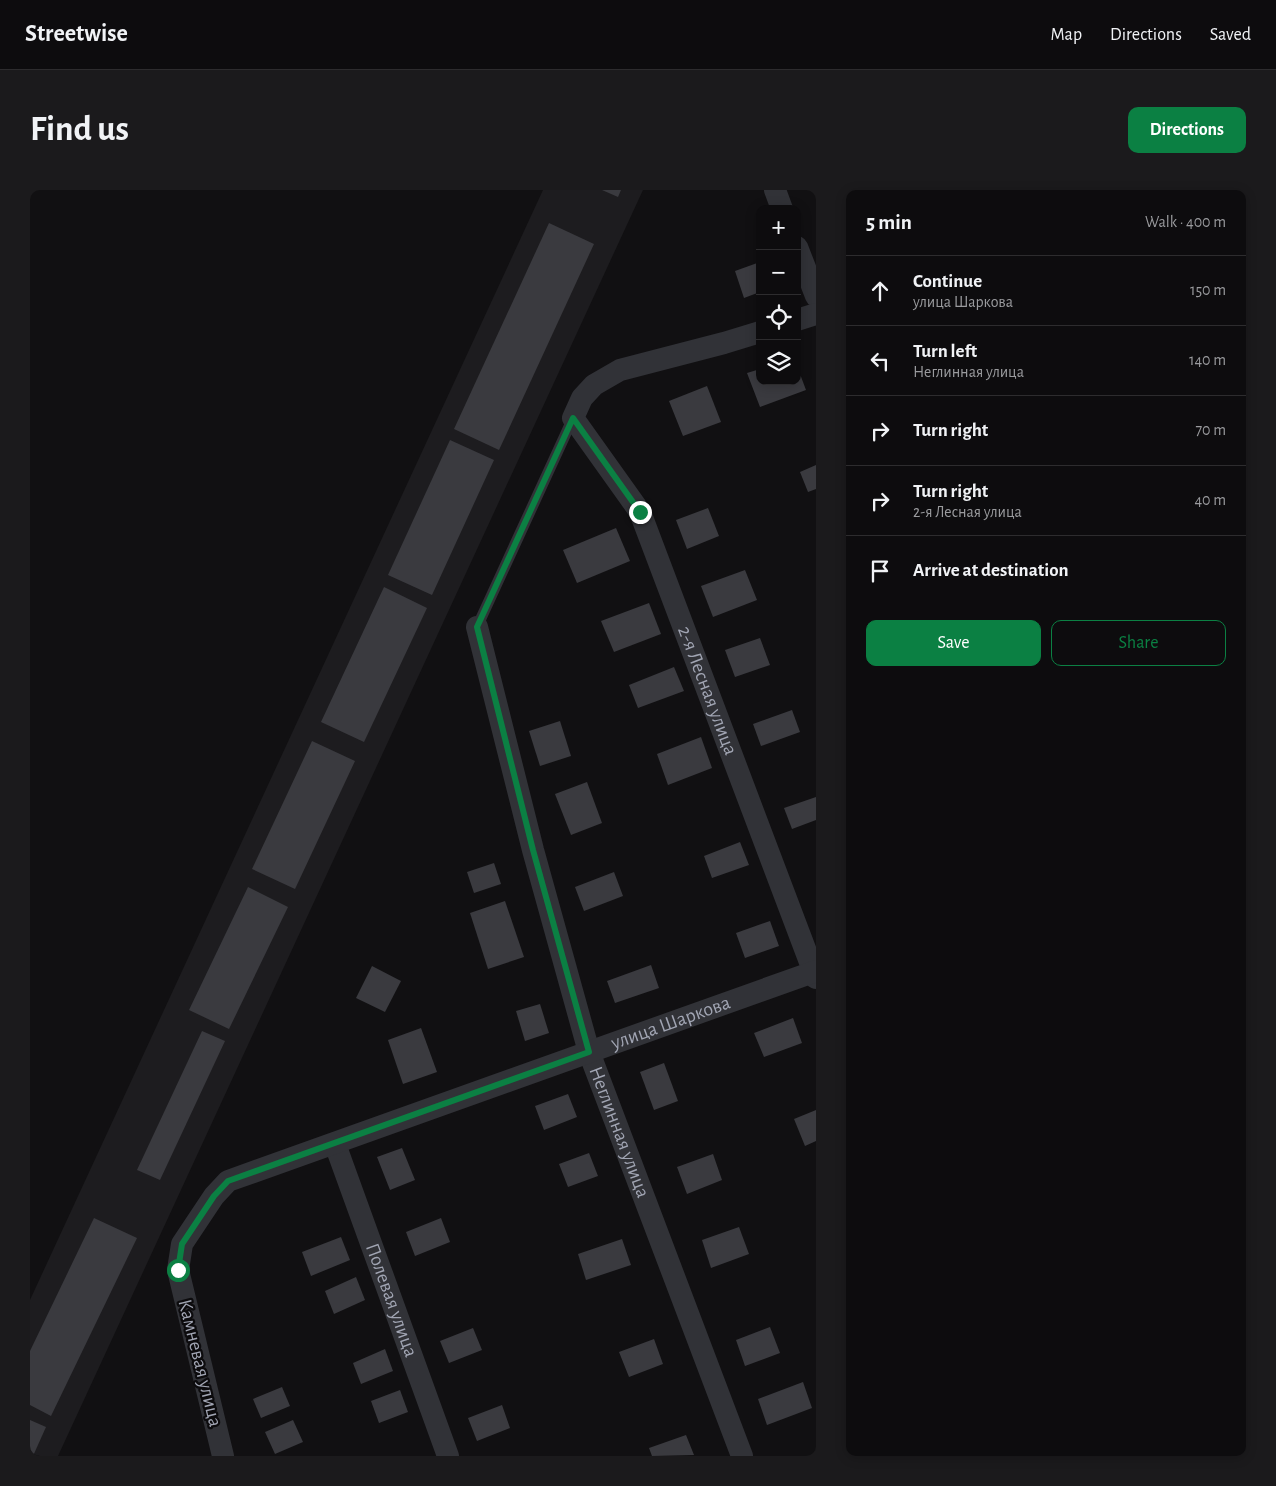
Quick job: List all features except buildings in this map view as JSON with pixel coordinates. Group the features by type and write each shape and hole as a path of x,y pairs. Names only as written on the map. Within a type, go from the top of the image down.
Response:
{"street":[{"path":"775,190 781,205"},
{"path":"798,250 816,296"},
{"path":"801,319 816,314"},
{"path":"573,418 582,398 594,385 620,370 756,333"},
{"name":"2-я Лесная улица","path":"573,418 640,512 815,973"},
{"name":"Неглинная улица","path":"477,627 533,850 589,1052 742,1456"},
{"name":"улица Шаркова","path":"178,1270 182,1244 214,1196 228,1181 815,973"},
{"name":"Полевая улица","path":"335,1144 448,1456"},
{"name":"Камневая улица","path":"178,1270 223,1456"}],"lane":[{"path":"477,627 573,418"}],"shaded area":[{"path":"543,190 643,190 58,1456 30,1456 30,1300"}],"route":[{"path":"178,1270 182,1244 214,1196 228,1181 589,1052 533,850 477,627 573,418 640,512"}]}
